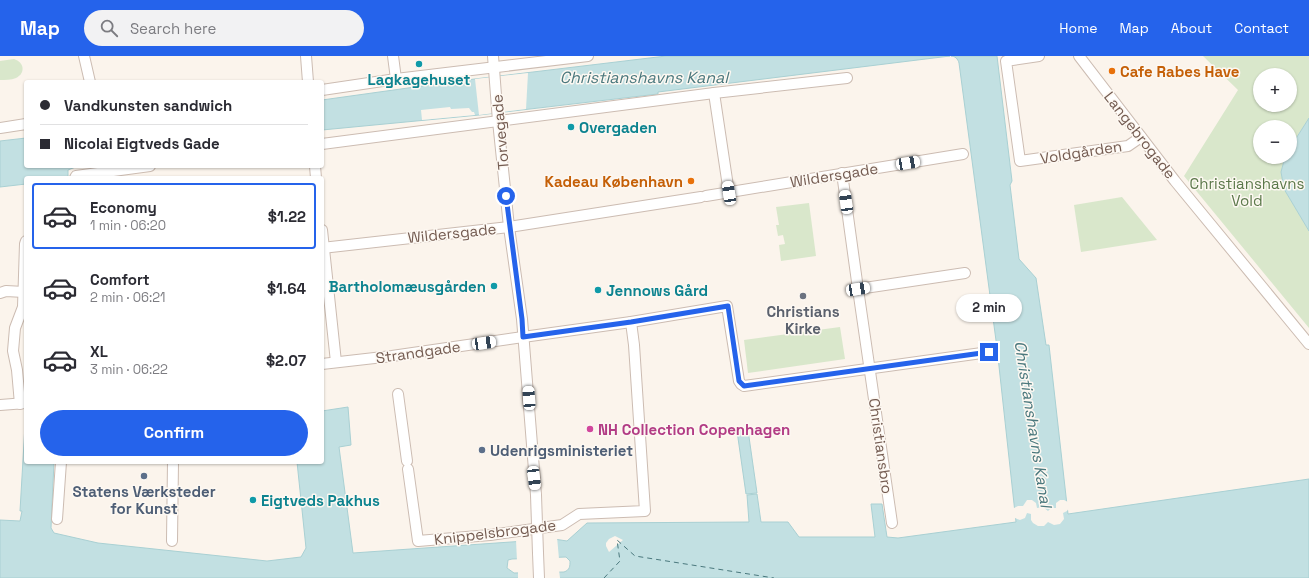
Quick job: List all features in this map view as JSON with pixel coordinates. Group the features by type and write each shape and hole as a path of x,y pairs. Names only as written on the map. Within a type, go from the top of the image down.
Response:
{"street":[{"path":"84,56 90,80"},
{"path":"306,56 308,80"},
{"path":"393,56 396,79"},
{"name":"Torvegade","path":"493,56 509,226 522,319 528,382 536,495 539,578"},
{"path":"324,90 396,79 494,71 588,56"},
{"name":"Voldgården","path":"1039,56 1006,61 1020,161 1128,146 1141,137"},
{"name":"Langebrogade","path":"1079,56 1201,213 1309,344"},
{"path":"324,144 498,119 847,78"},
{"path":"714,93 729,193"},
{"path":"0,128 24,124"},
{"name":"Wildersgade","path":"324,248 509,226 729,193 963,154"},
{"path":"76,176 111,175 141,168"},
{"name":"Christiansbro","path":"842,173 892,523"},
{"path":"324,257 336,362"},
{"path":"858,289 965,273"},
{"path":"0,293 6,291 24,292 23,307 15,328 13,351 23,403 0,405"},
{"name":"Strandgade","path":"324,364 392,356 631,322 728,306 739,381 744,386 870,369"},
{"name":"Knippelsbrogade","path":"398,394 418,541 490,535 562,525 579,514 645,511 634,345 631,322"},
{"path":"870,369 989,352"},
{"path":"57,519 61,464"},
{"path":"172,542 173,464"}],"green space":[{"name":"Christianshavns Vold","path":"1203,56 1309,56 1309,118 1297,137 1297,120 1253,120 1253,164 1283,164 1281,172 1284,189 1309,231 1309,328 1184,176 1238,90"},
{"path":"14,59 22,65 22,71 19,76 14,79 0,80 0,61"},
{"path":"1122,197 1157,240 1081,252 1074,205"},
{"path":"809,203 816,256 781,261 779,245 785,244 783,235 778,236 776,225 779,225 776,207"},
{"path":"840,327 845,359 748,373 744,340"}],"water":[{"name":"Christianshavns Kanal","path":"666,56 950,56 658,92 658,94 479,115 324,130 324,100 458,81"},
{"path":"952,56 997,56 1012,181 1010,185 1019,259 1036,278 1046,345 1049,345 1068,514 1309,479 1309,578 0,578 0,520 20,521 22,511 20,511 24,442 24,464 54,464 51,528 54,533 98,543 267,561 301,557 306,548 297,464 324,464 324,411 348,407 351,445 339,447 353,553 554,539 567,541 587,523 749,522 747,495 757,494 761,522 788,522 799,537 875,537 871,504 882,504 887,537 898,538 1016,522 997,348 958,60","holes":["566,557 570,561 569,569 564,572 514,573 507,568 508,560 512,559"]},
{"path":"1309,118 1309,231 1284,189 1281,172 1283,164 1297,164 1297,137"},
{"path":"24,138 24,168 73,168 68,170 68,176 24,176 24,184 0,187 0,141"},
{"path":"748,430 757,493 746,494 737,431"}],"pier":[{"path":"528,73 526,109 479,115 475,79"},
{"path":"450,107 451,109 469,108 475,115 422,120 421,110"},
{"path":"1027,500 1032,500 1036,503 1037,508 1043,507 1048,511 1051,508 1056,508 1056,503 1060,500 1064,500 1068,502 1069,508 1063,513 1064,519 1060,524 1054,525 1048,522 1044,526 1038,526 1031,520 1031,514 1027,513 1025,518 1020,520 1013,516 1014,508 1023,506"},
{"path":"615,536 623,540 609,552 606,543 609,539"},
{"path":"557,537 559,559 517,561 516,540"},
{"path":"559,570 560,578 518,578 518,571"}],"ferry route":[{"path":"604,578 620,561 617,540 635,556 774,578"}],"place":[{"name":"Lagkagehuset","path":"419,64"},
{"name":"Cafe Rabes Have","path":"1112,71"},
{"name":"Overgaden","path":"571,127"},
{"name":"Kadeau København","path":"691,181"},
{"name":"Bartholomæusgården","path":"494,286"},
{"name":"Jennows Gård","path":"598,290"},
{"name":"Christians Kirke","path":"803,296"},
{"name":"NH Collection Copenhagen","path":"590,429"},
{"name":"Udenrigsministeriet","path":"482,450"},
{"name":"Statens Værksteder for Kunst","path":"144,476"},
{"name":"Eigtveds Pakhus","path":"253,500"}],"route":[{"path":"506,196 523,337 631,322 728,306 739,381 744,386 989,352"}]}
